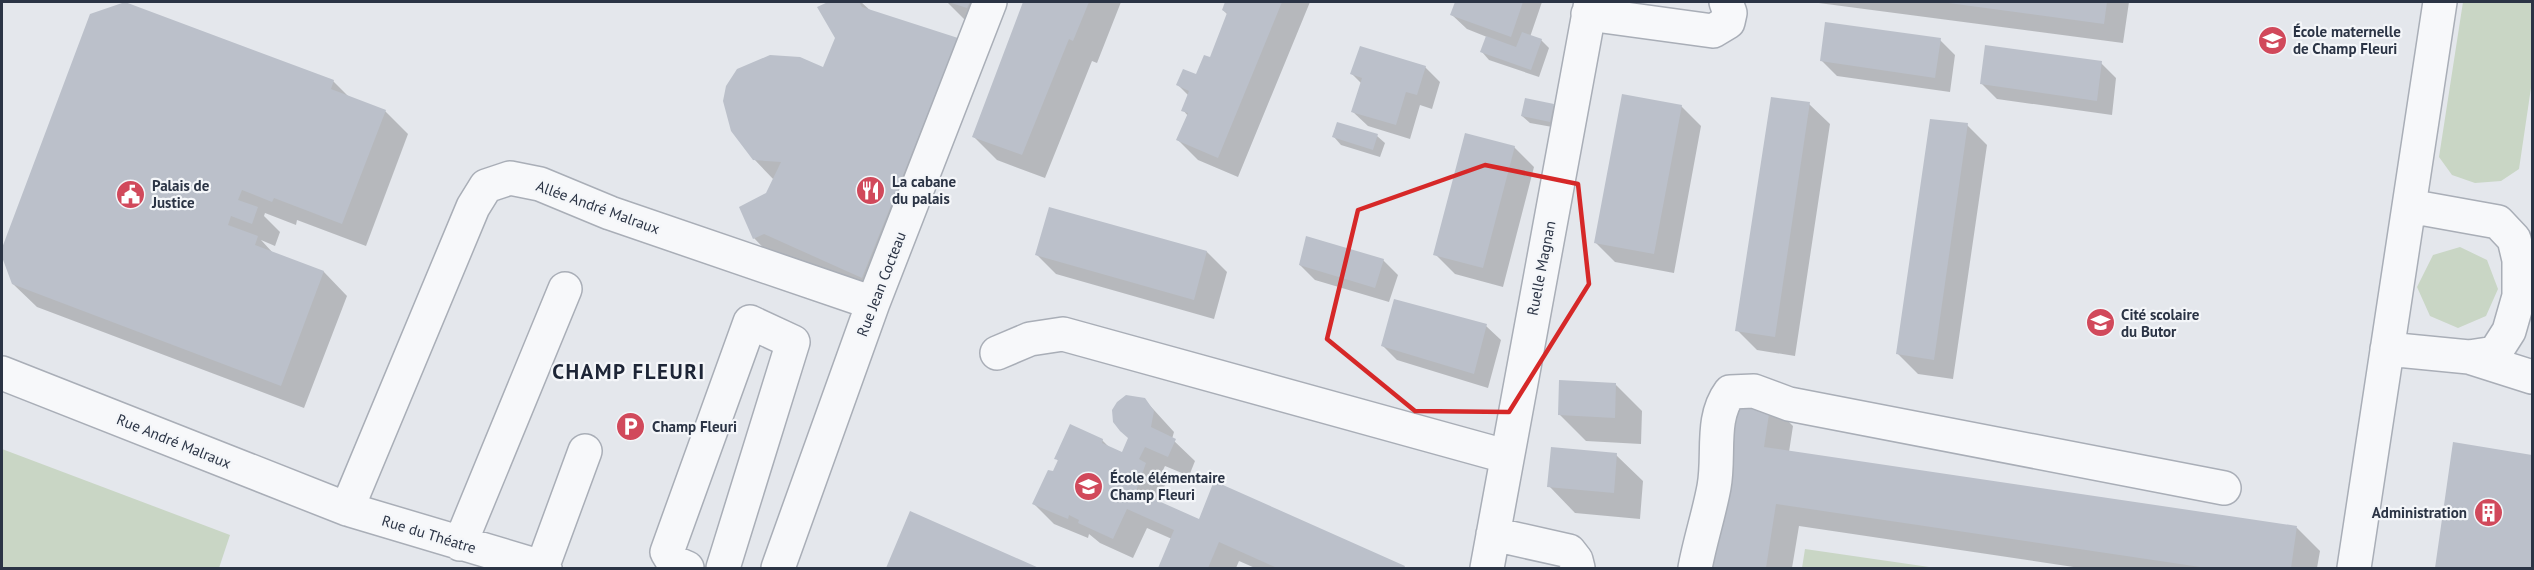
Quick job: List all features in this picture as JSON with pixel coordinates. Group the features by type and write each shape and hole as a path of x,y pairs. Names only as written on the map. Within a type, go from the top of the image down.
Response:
{"street":[{"name":"Rue Jean Cocteau","path":"778,568 873,303 990,2"},
{"path":"1589,8 1713,31 1728,22 1730,13 1726,2"},
{"path":"2354,568 2440,2"},
{"name":"Ruelle Magnan","path":"1486,568 1589,8"},
{"name":"Allée André Malraux","path":"347,509 473,207 486,186 510,178 540,184 610,213 873,303"},
{"path":"2409,206 2498,222 2514,239 2519,260 2519,296 2509,332 2495,352 2469,357"},
{"path":"460,544 565,289"},
{"path":"687,568 673,562 667,552 750,322 793,342 723,568"},
{"path":"997,353 1030,339 1063,334 1505,456"},
{"path":"2387,349 2469,357 2532,377"},
{"name":"Rue André Malraux","path":"2,373 347,509"},
{"path":"1695,568 1714,484 1718,418 1724,400 1730,392 1754,390 1789,404 2224,488"},
{"path":"544,568 585,451"},
{"name":"Rue du Théatre","path":"347,509 544,568"},
{"path":"1493,534 1569,551 1576,560 1578,568"}],"highlighted area":[{"path":"1485,165 1578,184 1589,284 1509,412 1415,411 1327,339 1358,210"}],"green space":[{"path":"2463,2 2532,2 2532,81 2519,169 2501,181 2475,183 2452,175 2439,157"},
{"path":"2460,247 2487,260 2498,289 2486,316 2458,328 2430,316 2417,287 2433,255"},
{"path":"2,449 230,535 219,568 2,568"},
{"path":"1805,549 1936,568 1802,568"}],"building":[{"name":"Palais de Justice","path":"125,2 334,80 331,89 386,110 342,224 274,198 272,202 242,190 238,200 258,207 252,224 231,216 228,225 258,236 255,245 324,271 281,386 12,284 2,257 2,248 90,14"},
{"path":"828,2 859,2 862,7 958,38 862,278 764,234 753,239 739,207 766,193 781,162 753,160 731,131 723,101 726,86 737,69 770,55 800,57 823,67 835,38 817,7"},
{"path":"948,2 970,2 967,8"},
{"path":"1023,2 1089,2 1073,41 1069,39 1022,155 972,137"},
{"path":"1225,2 1282,2 1218,158 1176,140 1188,113 1181,111 1189,91 1176,85 1183,69 1196,74 1204,55 1210,57 1227,13 1222,10"},
{"path":"1455,2 1523,2 1511,37 1450,15"},
{"path":"1941,2 2107,2 2104,24"},
{"path":"1825,22 1941,38 1935,78 1820,61"},
{"path":"1522,32 1542,39 1531,70 1480,52 1486,36 1516,47"},
{"path":"1985,45 2102,61 2097,101 1980,84"},
{"path":"1360,46 1426,66 1417,95 1406,92 1396,125 1351,112 1362,78 1350,74"},
{"path":"1622,94 1682,105 1654,254 1594,243"},
{"path":"1771,97 1810,102 1775,337 1735,331"},
{"path":"1525,98 1554,104 1550,122 1521,116"},
{"path":"1930,119 1968,123 1934,360 1896,354"},
{"path":"1337,122 1378,134 1373,150 1332,137"},
{"path":"1465,133 1515,146 1483,268 1433,255"},
{"path":"1049,207 1207,251 1194,300 1035,255"},
{"path":"1306,236 1384,259 1375,288 1299,265"},
{"path":"1394,299 1487,324 1474,374 1381,346"},
{"path":"1559,380 1616,383 1615,418 1558,415"},
{"name":"École élémentaire Champ Fleuri","path":"1126,395 1145,398 1154,411 1151,427 1176,439 1168,457 1145,447 1139,459 1146,463 1136,491 1199,519 1214,481 1405,566 1404,568 1277,568 1219,542 1208,568 1158,568 1174,530 1127,509 1113,539 1078,523 1079,520 1069,515 1068,519 1032,504 1048,470 1053,471 1058,460 1054,459 1070,424 1103,439 1102,443 1122,452 1128,438 1113,422 1112,410 1117,402"},
{"path":"1735,396 1771,401 1764,447 2297,526 2291,568 2207,568 1776,504 1766,568 1710,568"},
{"name":"Administration","path":"2453,442 2532,455 2532,568 2435,568"},
{"path":"1551,447 1617,453 1614,493 1547,487"},
{"path":"910,511 1039,568 886,568"}],"place":[{"name":"École maternelle de Champ Fleuri","path":"2272,40"},
{"name":"La cabane du palais","path":"871,190"},
{"name":"Palais de Justice","path":"131,194"},
{"name":"Cité scolaire du Butor","path":"2100,323"},
{"name":"Champ Fleuri","path":"631,426"},
{"name":"École élémentaire Champ Fleuri","path":"1089,486"},
{"name":"Administration","path":"2488,512"}],"district":[{"name":"CHAMP FLEURI","path":"629,371"}]}
